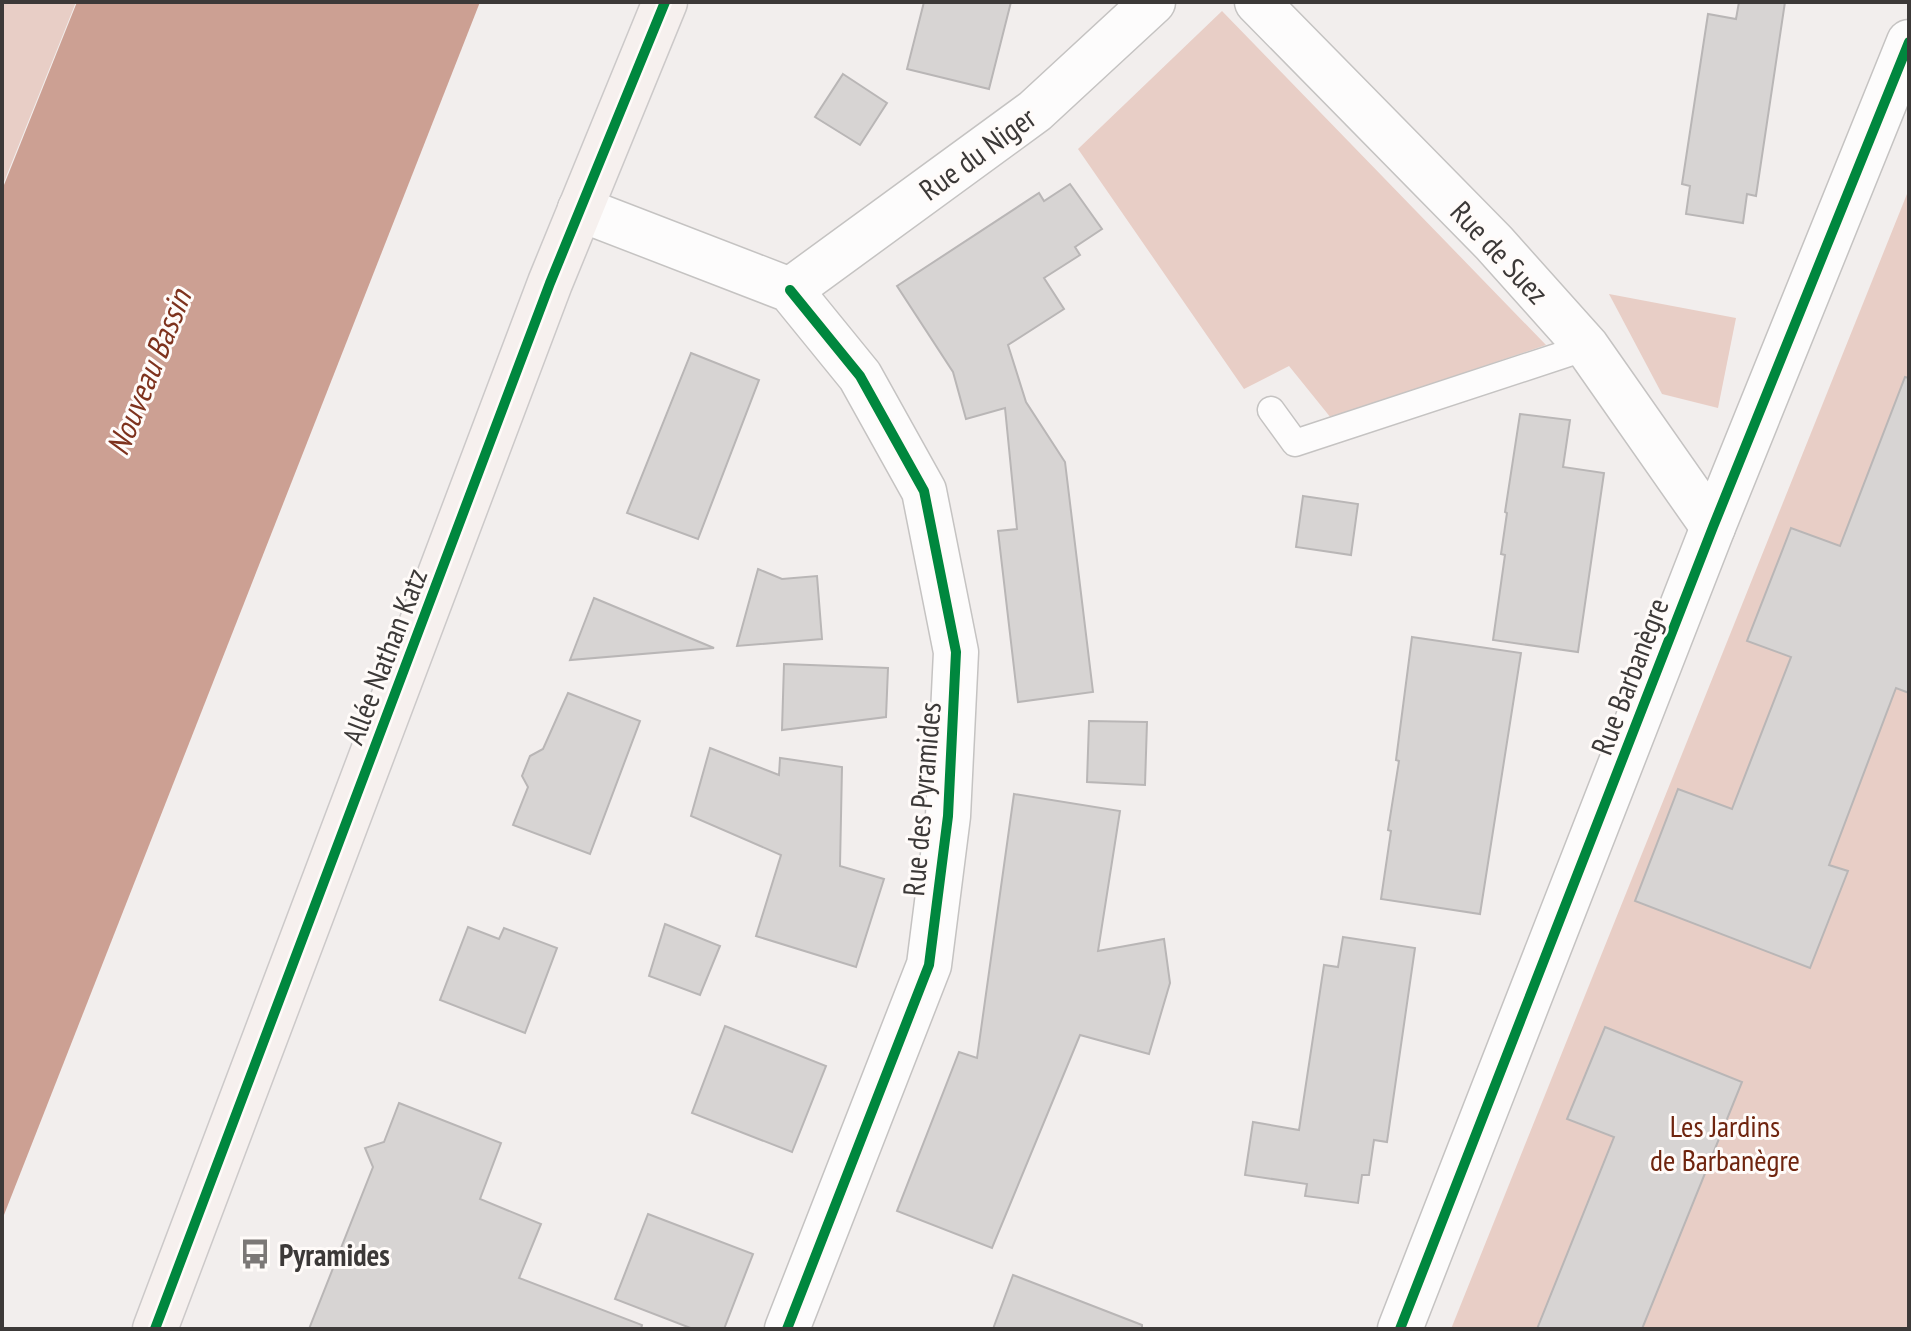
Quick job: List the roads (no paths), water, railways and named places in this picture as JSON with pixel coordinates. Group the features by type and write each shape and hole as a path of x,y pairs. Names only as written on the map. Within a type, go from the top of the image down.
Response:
{"main road":[{"name":"Allée Nathan Katz","path":"155,1329 580,209 665,2"}],"street":[{"name":"Rue du Niger","path":"790,290 1040,107 1153,2"},
{"name":"Rue de Suez","path":"1257,2 1494,243 1587,347 1713,527"},
{"name":"Rue Barbanègre","path":"1400,1329 1713,527 1906,59"},
{"name":"Rue des Pyramides","path":"580,209 790,290 860,376 924,491 956,652 948,816 929,965 787,1329"}],"lane":[{"path":"1271,410 1295,443 1587,347"}],"water":[{"name":"Nouveau Bassin","path":"77,2 480,2 2,1220 2,190"}],"place":[{"name":"Pyramides","path":"255,1254"}],"park label":[{"name":"Les Jardins de Barbanègre","path":"1725,1142"}]}
